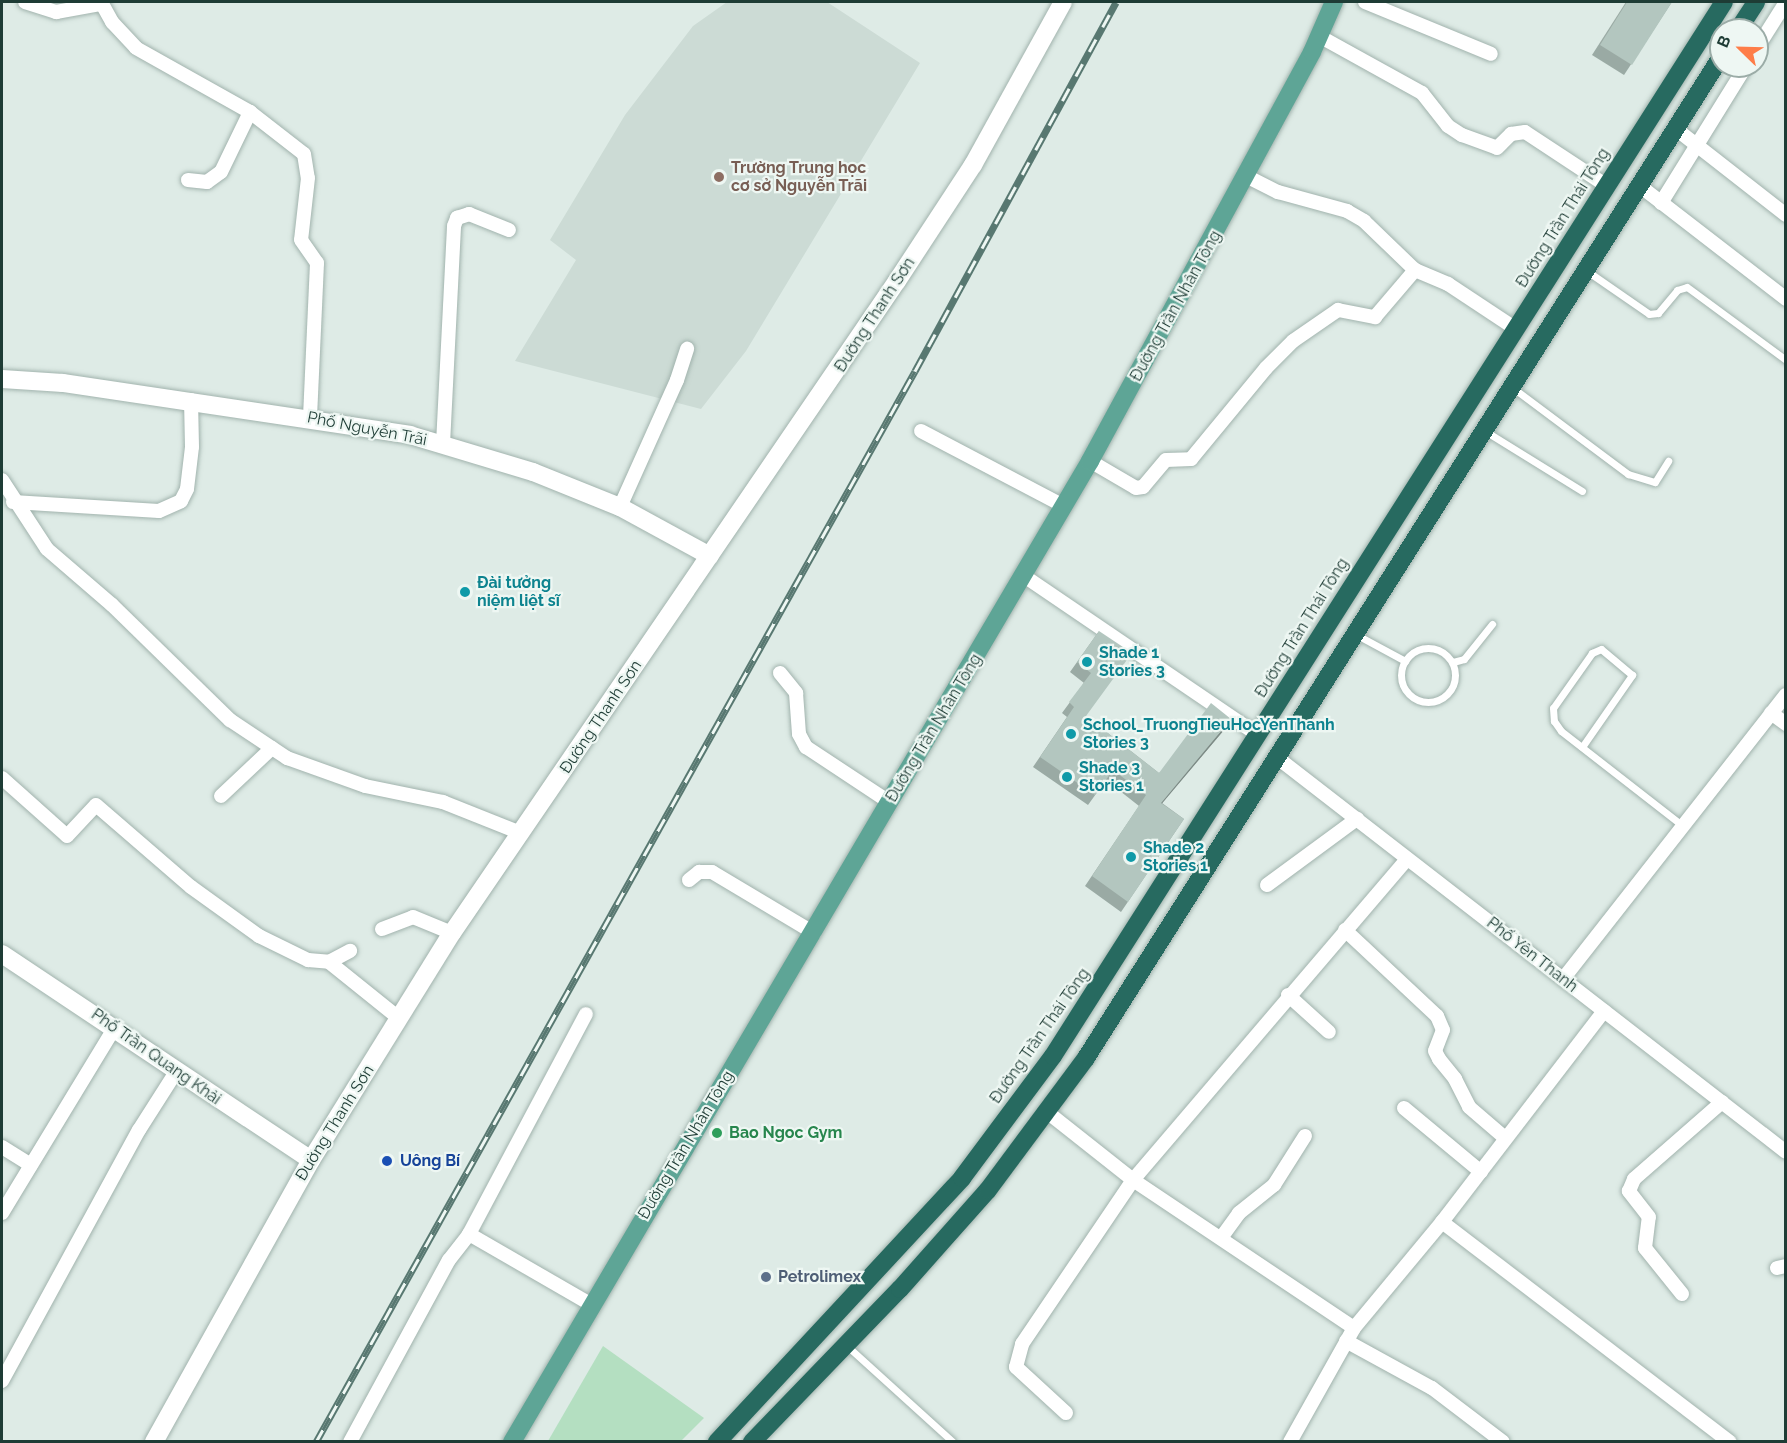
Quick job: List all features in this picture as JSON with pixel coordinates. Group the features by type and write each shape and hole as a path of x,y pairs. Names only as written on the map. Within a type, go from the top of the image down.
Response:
{"highway":[{"name":"Đường Trần Thái Tông","path":"717,1442 962,1178 1053,1056 1724,2"},
{"path":"1746,18 1756,2"},
{"path":"752,1442 846,1345 988,1190 1086,1058 1279,759 1709,76"},
{"path":"1553,270 1582,277"},
{"path":"1132,934 1155,948"}],"main road":[{"name":"Đường Trần Nhân Tông","path":"512,1442 590,1304 814,933 1090,461 1246,176 1319,36 1334,2"}],"street":[{"path":"25,2 56,12 101,3 136,48 250,112 299,147 307,165 301,240 317,263 310,417"},
{"name":"Đường Thanh Sơn","path":"154,1442 310,1160 452,933 800,428 973,165 1064,2"},
{"path":"1365,2 1491,54"},
{"path":"1769,28 1785,2"},
{"path":"1319,36 1422,93 1448,126 1462,135 1497,147 1511,134 1525,132 1607,186"},
{"path":"1661,203 1739,78"},
{"path":"188,180 207,182 221,172 250,112"},
{"path":"1676,129 1784,209"},
{"path":"1246,176 1278,192 1347,210 1364,221 1415,270 1448,284 1515,329"},
{"path":"1640,186 1785,299"},
{"path":"443,444 454,226 457,218 469,214 509,230"},
{"path":"1090,461 1136,488 1143,487 1166,460 1191,459 1266,368 1293,341 1338,310 1375,317 1415,270"},
{"path":"620,507 677,380 687,349"},
{"name":"Phố Nguyễn Trãi","path":"2,379 63,383 310,417 443,444 533,472 620,507 710,556"},
{"path":"13,502 159,511 181,501 187,489 192,447 190,400"},
{"path":"921,431 1064,506"},
{"path":"2,480 13,502 47,549 112,605 230,720 287,758 364,786 442,802 521,832"},
{"path":"1024,576 1258,735"},
{"path":"780,673 796,693 799,734 806,747 889,802"},
{"path":"1563,979 1785,696"},
{"path":"1771,713 1785,724"},
{"path":"221,796 272,748"},
{"name":"Phố Yên Thanh","path":"1279,759 1785,1152"},
{"path":"2,778 67,836 96,805 191,887 259,936 308,960 329,962 350,951"},
{"path":"1267,885 1357,819"},
{"path":"1066,1413 1024,1378 1016,1367 1016,1356 1134,1180 1288,995 1407,859"},
{"path":"689,880 699,872 712,872 814,933"},
{"path":"382,928 413,917 452,933"},
{"path":"1345,930 1437,1016 1443,1030 1435,1051 1439,1059 1455,1079 1469,1107 1505,1138"},
{"name":"Phố Trần Quang Khải","path":"2,954 115,1027 176,1072 310,1160"},
{"path":"329,962 400,1019"},
{"path":"1288,995 1329,1032"},
{"path":"1290,1442 1354,1328 1442,1222 1604,1011"},
{"path":"350,1442 449,1260 469,1234 586,1014"},
{"path":"2,1213 115,1027"},
{"path":"2,1381 139,1130 176,1072"},
{"path":"1682,1294 1646,1248 1649,1217 1629,1191 1634,1179 1722,1102"},
{"path":"1404,1108 1481,1172"},
{"path":"1046,1111 1134,1180 1354,1328"},
{"path":"1221,1238 1239,1213 1274,1185 1305,1136"},
{"path":"2,1147 31,1165"},
{"path":"1442,1222 1730,1442"},
{"path":"469,1234 590,1304"},
{"path":"1346,1341 1432,1388 1503,1442"}],"lane":[{"path":"1582,277 1649,314 1658,313 1677,290 1687,287 1785,360"},
{"path":"1513,388 1628,474 1655,482 1668,461"},
{"path":"1485,431 1582,491"},
{"path":"1453,662 1464,659 1492,624"},
{"path":"1357,635 1405,661"},
{"path":"1427,648 1442,651 1453,662 1454,685 1445,697 1430,703 1415,699 1404,688 1401,673 1405,661 1412,653 1427,648"},
{"path":"1582,747 1632,675 1601,649 1592,653 1553,708 1554,721 1561,731 1683,826"},
{"path":"846,1345 953,1442"}],"shaded area":[{"name":"Trường Trung học cơ sở Nguyễn Trãi","path":"727,2 827,2 920,63 746,351 701,409 515,361 576,260 550,240 625,115 693,26"}],"green space":[{"path":"603,1346 704,1418 681,1441 548,1441"}],"building":[{"path":"1627,2 1672,2 1632,65 1600,45"},
{"path":"1099,631 1132,653 1086,716 1159,773 1211,703 1231,719 1161,803 1184,819 1128,902 1092,876 1146,795 1113,770 1095,795 1040,757 1074,707 1069,702 1091,673 1077,662"}],"railway":[{"path":"316,1442 915,371 1116,2"}],"place":[{"name":"Trường Trung học cơ sở Nguyễn Trãi","path":"719,177"},
{"name":"Đài tưởng niệm liệt sĩ","path":"465,592"},
{"name":"Shade 1 Stories 3","path":"1087,662"},
{"name":"School_TruongTieuHocYenThanh Stories 3","path":"1071,734"},
{"name":"Shade 3 Stories 1","path":"1067,777"},
{"name":"Shade 2 Stories 1","path":"1131,857"},
{"name":"Bao Ngoc Gym","path":"717,1133"},
{"name":"Uông Bí","path":"387,1161"},
{"name":"Petrolimex","path":"766,1277"}]}
